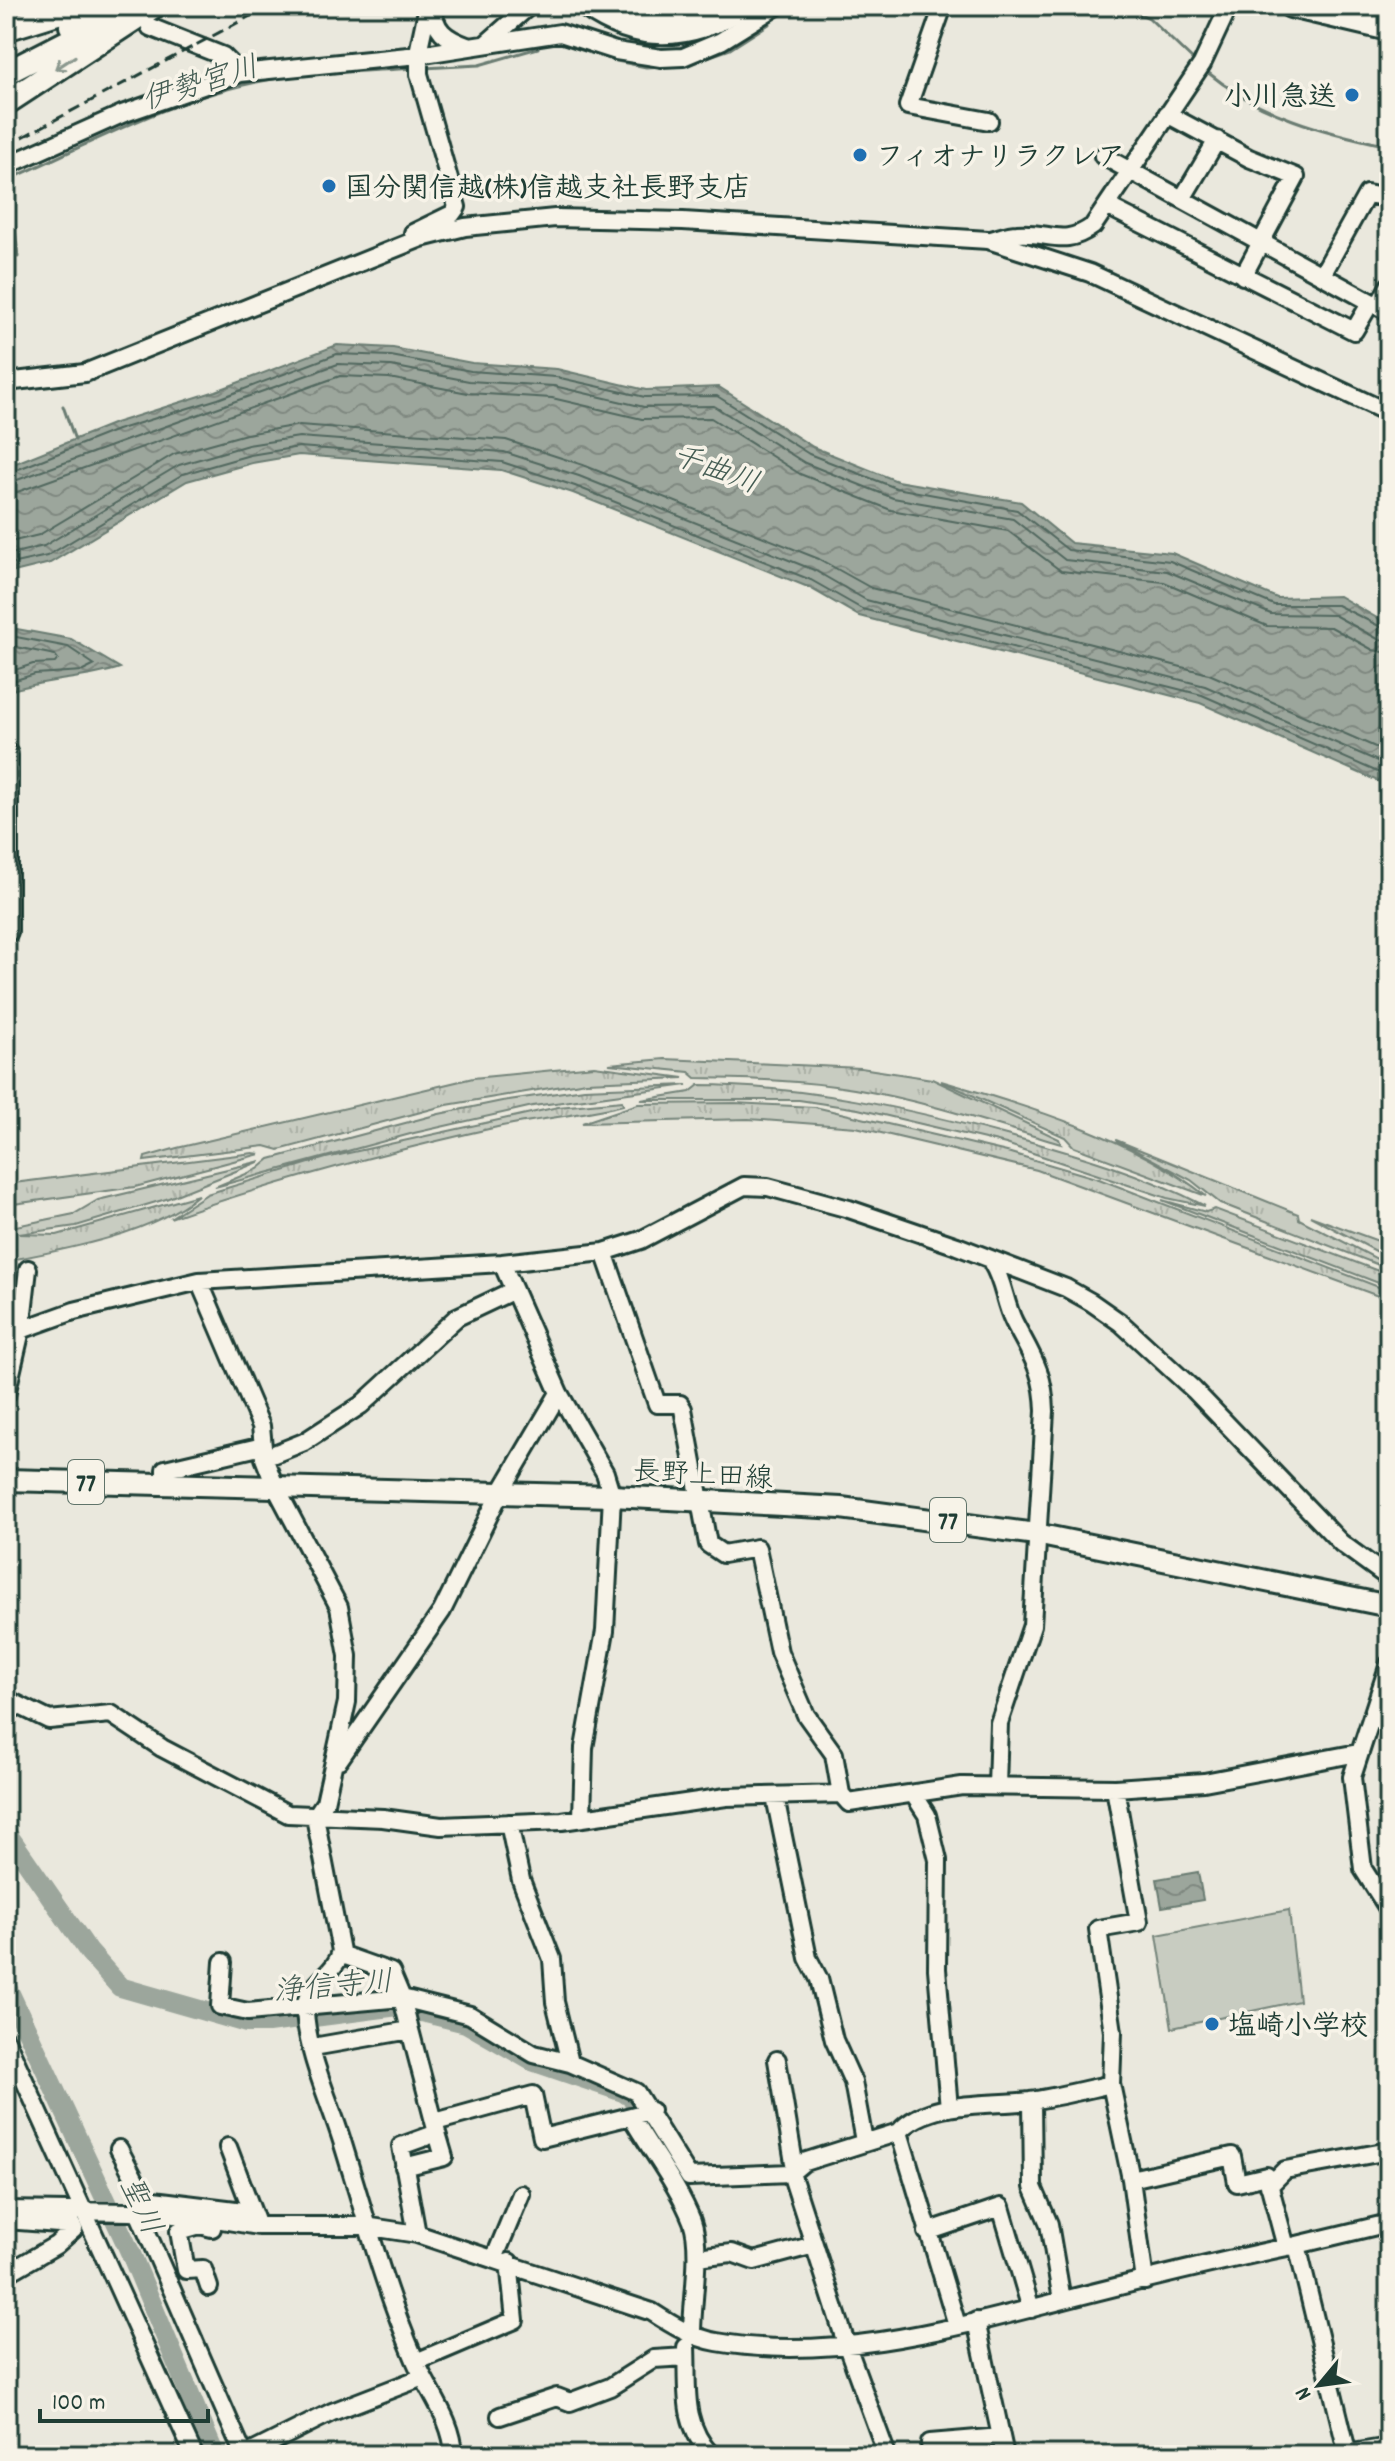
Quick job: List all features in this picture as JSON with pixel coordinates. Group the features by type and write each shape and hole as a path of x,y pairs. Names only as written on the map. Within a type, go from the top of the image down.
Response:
{"highway":[{"path":"6,29 80,6"},
{"path":"6,61 101,6"},
{"path":"587,6 625,28 666,34 710,25 744,6"},
{"path":"614,6 661,17 689,15 715,6"},
{"path":"1291,6 1376,16 1389,10"},
{"path":"6,73 149,13"},
{"path":"6,103 149,13"},
{"path":"6,755 6,931"}],"main road":[{"name":"長野上田線","path":"6,1480 612,1496 870,1511 1036,1534 1389,1606"}],"street":[{"path":"431,6 437,29 451,40 469,47"},
{"path":"381,253 399,239 452,214 457,207 419,64 431,6"},
{"path":"486,44 529,6"},
{"path":"6,166 122,114 240,73 419,64 469,47 560,33 616,51 661,58 683,57 721,41 777,6"},
{"path":"943,6 908,106 989,121"},
{"path":"988,240 1019,233 1055,239 1078,236 1093,226 1200,67 1229,6"},
{"path":"149,13 223,56 240,73"},
{"path":"1167,114 1296,177 1243,276"},
{"path":"1182,199 1217,140"},
{"path":"1103,156 1379,307"},
{"path":"1322,275 1367,194 1389,198"},
{"path":"1107,206 1354,331 1379,307 1389,286"},
{"path":"6,382 85,373 171,341 381,253 465,227 555,218 683,221 988,240 1090,273 1389,413"},
{"path":"21,1330 74,1311 199,1281 502,1263 604,1252 641,1240 744,1186 768,1187 849,1209 1066,1288 1121,1323 1194,1390 1341,1543 1389,1578"},
{"path":"604,1252 655,1400 659,1406 680,1404 683,1409 705,1539 716,1553 757,1548 779,1652 806,1715 834,1754 841,1794 849,1803 962,1786 1115,1788 1204,1782 1358,1753"},
{"path":"502,1263 559,1393 605,1473 612,1496 605,1631 584,1748 582,1818"},
{"path":"992,1263 1003,1280 1014,1321 1028,1343 1044,1386 1044,1469 1036,1534 1032,1625 999,1723 997,1786"},
{"path":"6,1395 21,1330 28,1269"},
{"path":"199,1281 261,1426 263,1452 275,1486 339,1607 347,1646 348,1678 336,1765 325,1802 315,1817 329,1880 340,1954 337,1966 307,1998 306,2015 365,2226 419,2370 450,2431 454,2455"},
{"path":"165,1485 165,1469 304,1442 361,1405 457,1317 512,1291"},
{"path":"336,1765 442,1611 499,1495 559,1393"},
{"path":"1389,1664 1352,1777 1363,1869 1389,1910"},
{"path":"6,1699 49,1720 111,1714 162,1748 263,1804 288,1814 383,1818 441,1826 582,1818 700,1799 841,1794"},
{"path":"1115,1788 1139,1922 1098,1929 1113,2032 1111,2084 1131,2179 1145,2281"},
{"path":"914,1795 927,1815 938,1860 937,1969 949,2108"},
{"path":"775,1797 808,1958 819,1979 834,2040 853,2082 864,2141"},
{"path":"509,1823 521,1880 552,1959 555,2002 570,2063"},
{"path":"340,1954 391,1972 402,1999 444,2157 404,2167"},
{"path":"223,1962 220,2006 248,2012 306,2015 402,1999 470,2015 534,2054 570,2063 636,2092 641,2115 680,2181 702,2257 692,2290 685,2389 692,2429 711,2455"},
{"path":"313,2047 409,2029"},
{"path":"6,2040 86,2210 194,2455"},
{"path":"777,2060 793,2171 847,2346 887,2455"},
{"path":"680,2181 793,2171 804,2162 899,2132 907,2123 949,2108 1032,2101 1111,2084"},
{"path":"417,2234 401,2146 436,2128 533,2095 542,2138 641,2115"},
{"path":"1032,2101 1033,2187 1049,2224 1062,2300"},
{"path":"899,2132 957,2325"},
{"path":"228,2147 250,2220"},
{"path":"119,2149 145,2199 250,2220"},
{"path":"1269,2186 1285,2170 1389,2151"},
{"path":"1131,2179 1232,2156 1237,2183 1267,2176 1291,2246 1345,2455 1389,2447"},
{"path":"134,2212 245,2455 515,2320 502,2261 521,2194"},
{"path":"6,2199 61,2200"},
{"path":"927,2232 1001,2207 1031,2309"},
{"path":"6,2210 134,2212 365,2226 417,2234 652,2312 688,2333 715,2342 785,2348 847,2346 957,2325 1389,2223"},
{"path":"6,2220 72,2225 74,2229 56,2245 6,2274"},
{"path":"209,2287 203,2269 186,2270 179,2231 200,2225 224,2230 250,2220"},
{"path":"702,2257 732,2253 754,2261 814,2245"},
{"path":"976,2321 1005,2455"},
{"path":"500,2416 557,2397 570,2402 610,2387 654,2359 686,2357"},
{"path":"931,2455 930,2443 1001,2437"}],"green space":[{"path":"665,1059 861,1068 932,1079 1059,1139 1061,1144 933,1106 854,1089 795,1082 696,1078 689,1072 609,1064"},
{"path":"594,1066 684,1078 586,1082 447,1105 279,1150 265,1146 144,1161 145,1157 177,1148 473,1078"},
{"path":"941,1081 1080,1126 1147,1158 1206,1196 1074,1147 1065,1137"},
{"path":"687,1085 533,1106 414,1133 215,1187 258,1169 270,1159 439,1114 584,1089"},
{"path":"699,1085 817,1094 933,1116 1109,1166 1205,1206 1167,1198 1006,1144 858,1109 799,1100 641,1100 690,1092"},
{"path":"622,1101 623,1105 502,1126 377,1156 170,1218 207,1194 326,1158 558,1107"},
{"path":"735,1103 815,1107 1007,1152 1099,1179 1389,1291 1389,1300 1037,1170 856,1127 748,1119 582,1123 638,1104"},
{"path":"1116,1140 1298,1214 1299,1219 1389,1265 1389,1269 1220,1203 1191,1180"},
{"path":"260,1154 135,1187 6,1205 6,1184"},
{"path":"261,1161 166,1199 76,1226 19,1234 57,1235 198,1195 179,1209 133,1230 80,1246 6,1261 6,1228 74,1214 98,1200"},
{"path":"1162,1200 1206,1212 1215,1209 1389,1275 1389,1287"},
{"path":"1310,1216 1389,1245 1389,1258"},
{"path":"1289,1910 1299,2001 1172,2028 1157,1935"}],"water":[{"name":"千曲川","path":"337,345 393,348 472,363 557,369 646,390 719,387 813,447 897,481 1021,502 1071,543 1172,553 1277,598 1339,596 1389,625 1389,786 1200,703 859,616 808,587 573,493 501,470 299,455 252,463 187,481 50,563 6,574 6,467 115,423 216,391"},
{"path":"6,627 71,639 120,668 6,692"},
{"path":"1198,1872 1203,1900 1162,1907 1157,1879"}],"waterway":[{"name":"伊勢宮川","path":"1122,6 1149,18 1197,64"},
{"name":"伊勢宮川","path":"687,64 730,49 769,24"},
{"name":"伊勢宮川","path":"424,68 479,65 538,48"},
{"name":"伊勢宮川","path":"612,60 646,67 679,65"},
{"name":"伊勢宮川","path":"18,257 10,179 136,122 233,87 303,75 413,68"},
{"name":"伊勢宮川","path":"1206,71 1248,99 1292,120 1389,146"},
{"name":"伊勢宮川","path":"63,406 75,440"},
{"name":"浄信寺川","path":"6,1832 89,1952 120,1987 246,2023 268,2023 398,2006 466,2023 532,2061 623,2092 632,2098 670,2166"},
{"name":"聖川","path":"6,1985 131,2254 215,2455"}],"tunnel":[{"path":"125,6 146,23"}],"railway":[{"path":"6,146 269,6"}],"place":[{"name":"小川急送","path":"1352,95"},
{"name":"フィオナリラクレア","path":"860,155"},
{"name":"国分関信越(株)信越支社長野支店","path":"329,186"},
{"name":"塩崎小学校","path":"1212,2024"}]}
